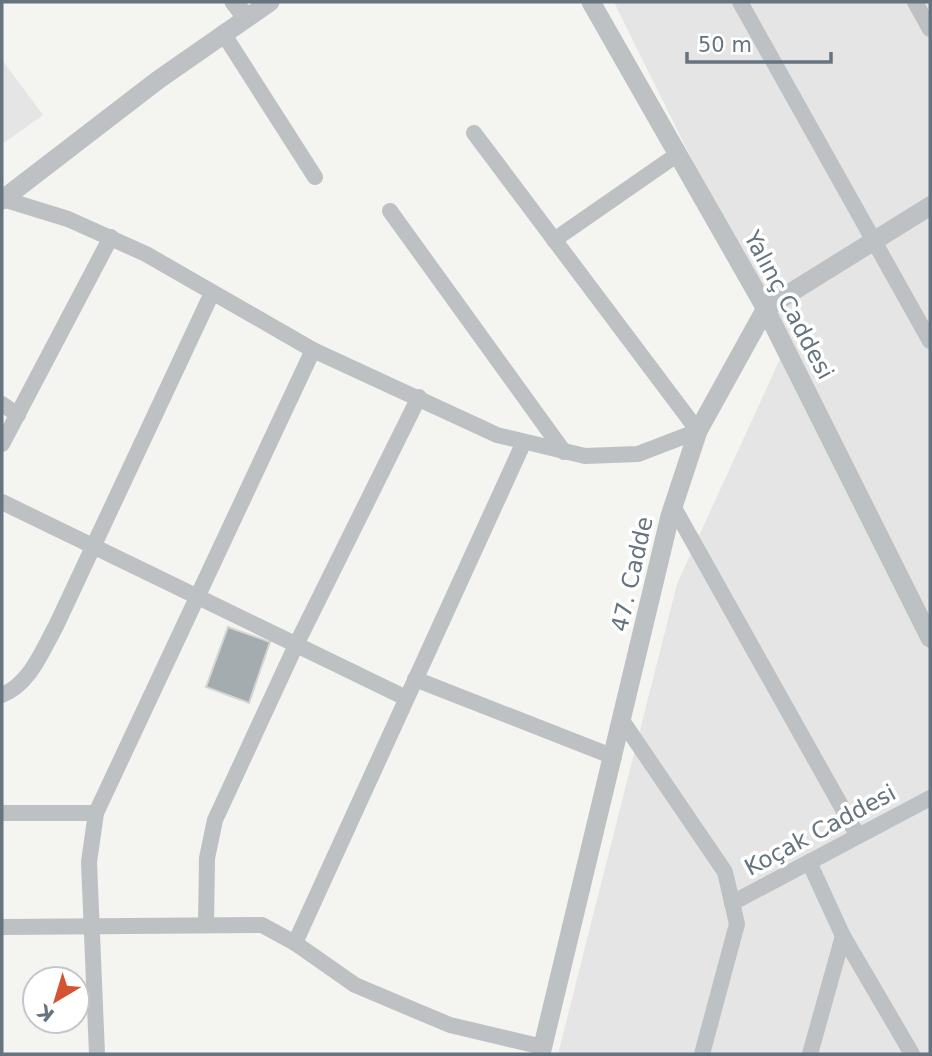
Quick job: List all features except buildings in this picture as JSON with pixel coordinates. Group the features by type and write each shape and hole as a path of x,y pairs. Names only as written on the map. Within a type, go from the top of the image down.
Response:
{"street":[{"path":"2,200 223,33 240,9 270,2"},
{"name":"Yalınç Caddesi","path":"592,2 766,308 930,638"},
{"path":"740,2 930,341"},
{"path":"915,2 930,29"},
{"path":"223,33 315,177"},
{"path":"2,200 68,219 111,237 313,351 419,397 497,435 523,444 585,456 638,454 698,431 474,133"},
{"path":"554,240 678,154"},
{"name":"47. Cadde","path":"542,1051 673,506 698,431 766,308 930,206"},
{"path":"390,211 564,452"},
{"path":"2,443 111,237"},
{"path":"2,695 16,689 31,671 56,626 212,293"},
{"path":"97,1054 89,862 96,813 313,351"},
{"path":"206,925 207,858 215,820 296,645 419,397"},
{"path":"2,404 18,415"},
{"path":"295,943 523,444"},
{"path":"2,502 406,698"},
{"path":"673,506 858,836"},
{"path":"415,679 614,757"},
{"path":"622,722 725,872 737,924 702,1054"},
{"name":"Koçak Caddesi","path":"732,903 930,798"},
{"path":"2,813 96,813"},
{"path":"809,862 843,936 912,1054"},
{"path":"2,927 262,925 295,943 355,985 450,1025 542,1051"},
{"path":"810,1054 843,936"}],"shaded area":[{"path":"614,2 930,2 930,1054 558,1054 677,584 785,348"},
{"path":"2,60 43,115 2,144"}]}
